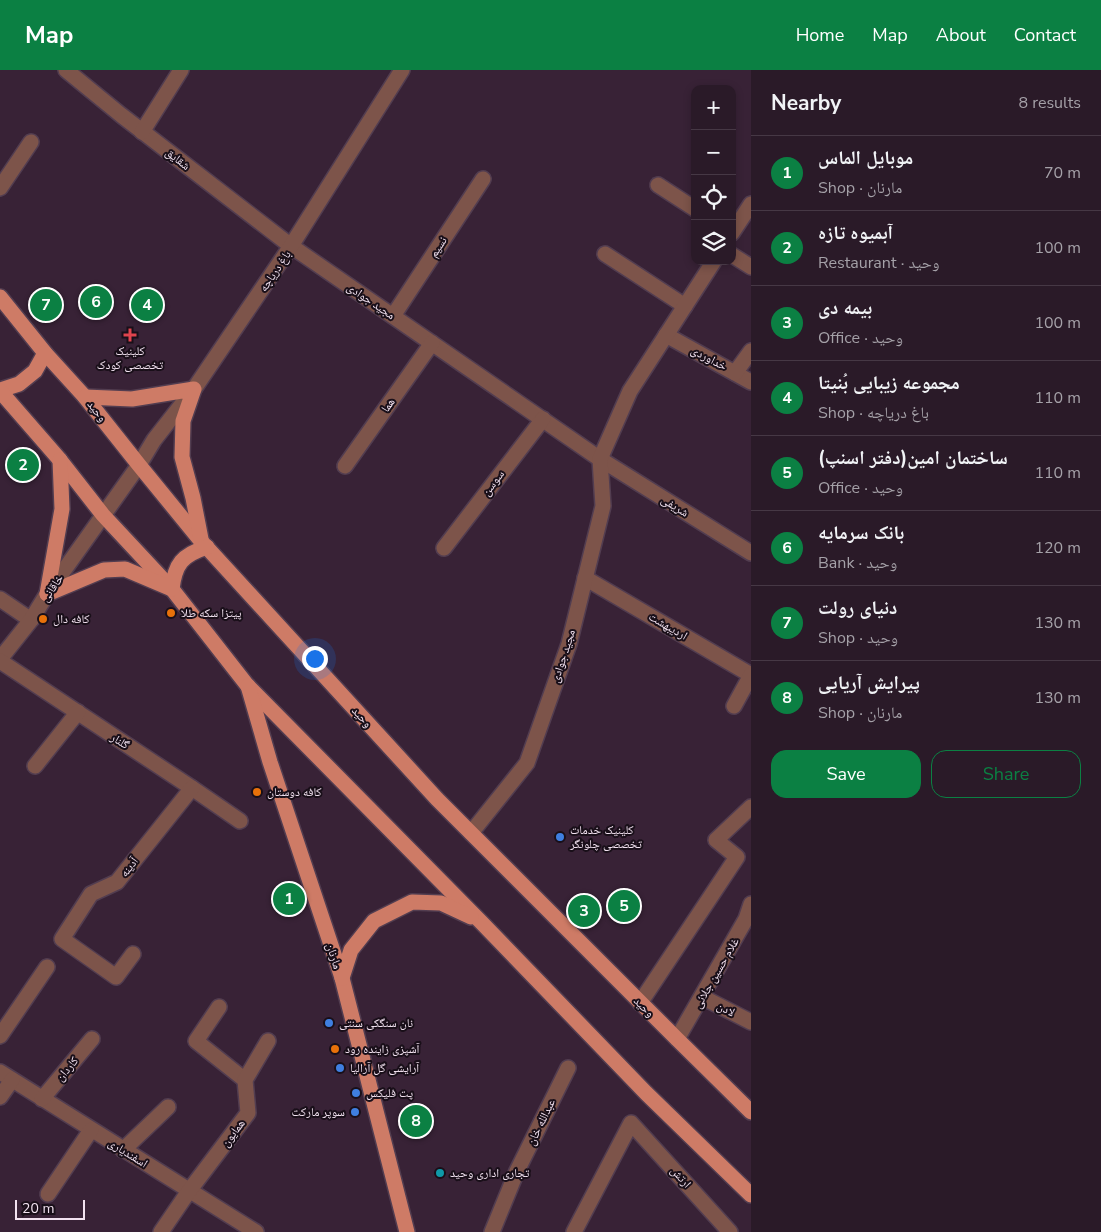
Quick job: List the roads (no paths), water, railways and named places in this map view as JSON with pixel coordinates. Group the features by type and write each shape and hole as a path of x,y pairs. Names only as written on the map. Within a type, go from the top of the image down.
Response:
{"main road":[{"name":"وحید","path":"0,297 44,353 85,397 204,544 431,792 751,1112"},
{"path":"44,353 34,371 19,384 0,390 60,460 103,515 172,589 247,685 481,922 646,1093 751,1195"},
{"path":"85,397 132,399 194,389 183,421 182,457 204,544 181,561 174,575 172,589"},
{"path":"47,594 62,509 60,460"},
{"path":"47,594 104,570 125,569 172,589"},
{"name":"مارنان","path":"247,685 270,762 342,978 406,1232"},
{"path":"342,978 351,950 374,921 412,902 440,903 481,922"}],"street":[{"name":"شقایق","path":"66,70 142,132 291,246"},
{"path":"142,132 180,70"},
{"name":"باغ دریاچه","path":"139,465 154,440 194,389 291,246 402,70"},
{"path":"0,188 30,142"},
{"name":"نسیم","path":"393,316 483,179"},
{"path":"658,185 691,206"},
{"path":"736,227 751,204"},
{"name":"مجید جوادی","path":"291,246 600,458"},
{"path":"605,254 685,306"},
{"path":"736,258 751,267"},
{"name":"مجید جوادی","path":"471,833 527,763 568,644 603,506 600,458 630,391 711,265"},
{"name":"خداوردی","path":"666,336 751,382"},
{"name":"هما","path":"345,466 432,343"},
{"path":"735,373 751,351"},
{"name":"سوسن","path":"444,548 543,419"},
{"name":"شریفی","path":"600,458 751,553"},
{"name":"خاقانی","path":"0,660 31,620 47,594 139,465"},
{"name":"اردیبهشت","path":"585,578 751,675"},
{"path":"0,600 31,620"},
{"name":"گلنار","path":"0,660 240,821"},
{"path":"734,706 751,675"},
{"path":"34,766 78,712"},
{"name":"آدینه","path":"133,954 116,977 62,939 91,894 118,882 192,788"},
{"path":"640,1002 737,857 716,840 750,810"},
{"name":"غلام حسین جلائی","path":"677,1039 750,910"},
{"path":"1,1033 47,967"},
{"name":"لادن","path":"702,997 751,1022"},
{"path":"219,1007 196,1041 245,1080 268,1041"},
{"name":"کاردان","path":"42,1098 92,1039"},
{"name":"عبدالله خان","path":"492,1232 518,1170 568,1068"},
{"path":"0,1097 6,1076"},
{"name":"اسفندیاری","path":"6,1076 250,1230"},
{"name":"همایون","path":"161,1232 189,1191 248,1113 245,1080"},
{"path":"123,1150 168,1107"},
{"name":"ارتش","path":"580,1230 631,1123 730,1232"},
{"path":"48,1194 91,1130"}],"place":[{"name":"بانک سرمایه","path":"96,302"},
{"name":"دنیای رولت","path":"46,305"},
{"name":"مجموعه زیبایی بُنیتا","path":"147,305"},
{"name":"کلینیک تخصصی کودک","path":"130,335"},
{"name":"آبمیوه تازه","path":"23,465"},
{"name":"پیتزا سکه طلا","path":"171,613"},
{"name":"کافه دال","path":"43,619"},
{"name":"کافه دوستان","path":"257,792"},
{"name":"کلینیک خدمات تخصصی چلونگر","path":"560,837"},
{"name":"موبایل الماس","path":"289,899"},
{"name":"ساختمان امین(دفتر اسنپ)","path":"624,906"},
{"name":"بیمه دی","path":"584,911"},
{"name":"نان سنگکی سنتی","path":"329,1023"},
{"name":"آشپزی زاینده رود","path":"335,1049"},
{"name":"آرایشی گل آرالیا","path":"340,1068"},
{"name":"پت فلیکس","path":"356,1093"},
{"name":"سوپر مارکت","path":"355,1112"},
{"name":"پیرایش آریایی","path":"416,1121"},
{"name":"تجاری اداری وحید","path":"440,1173"}]}
